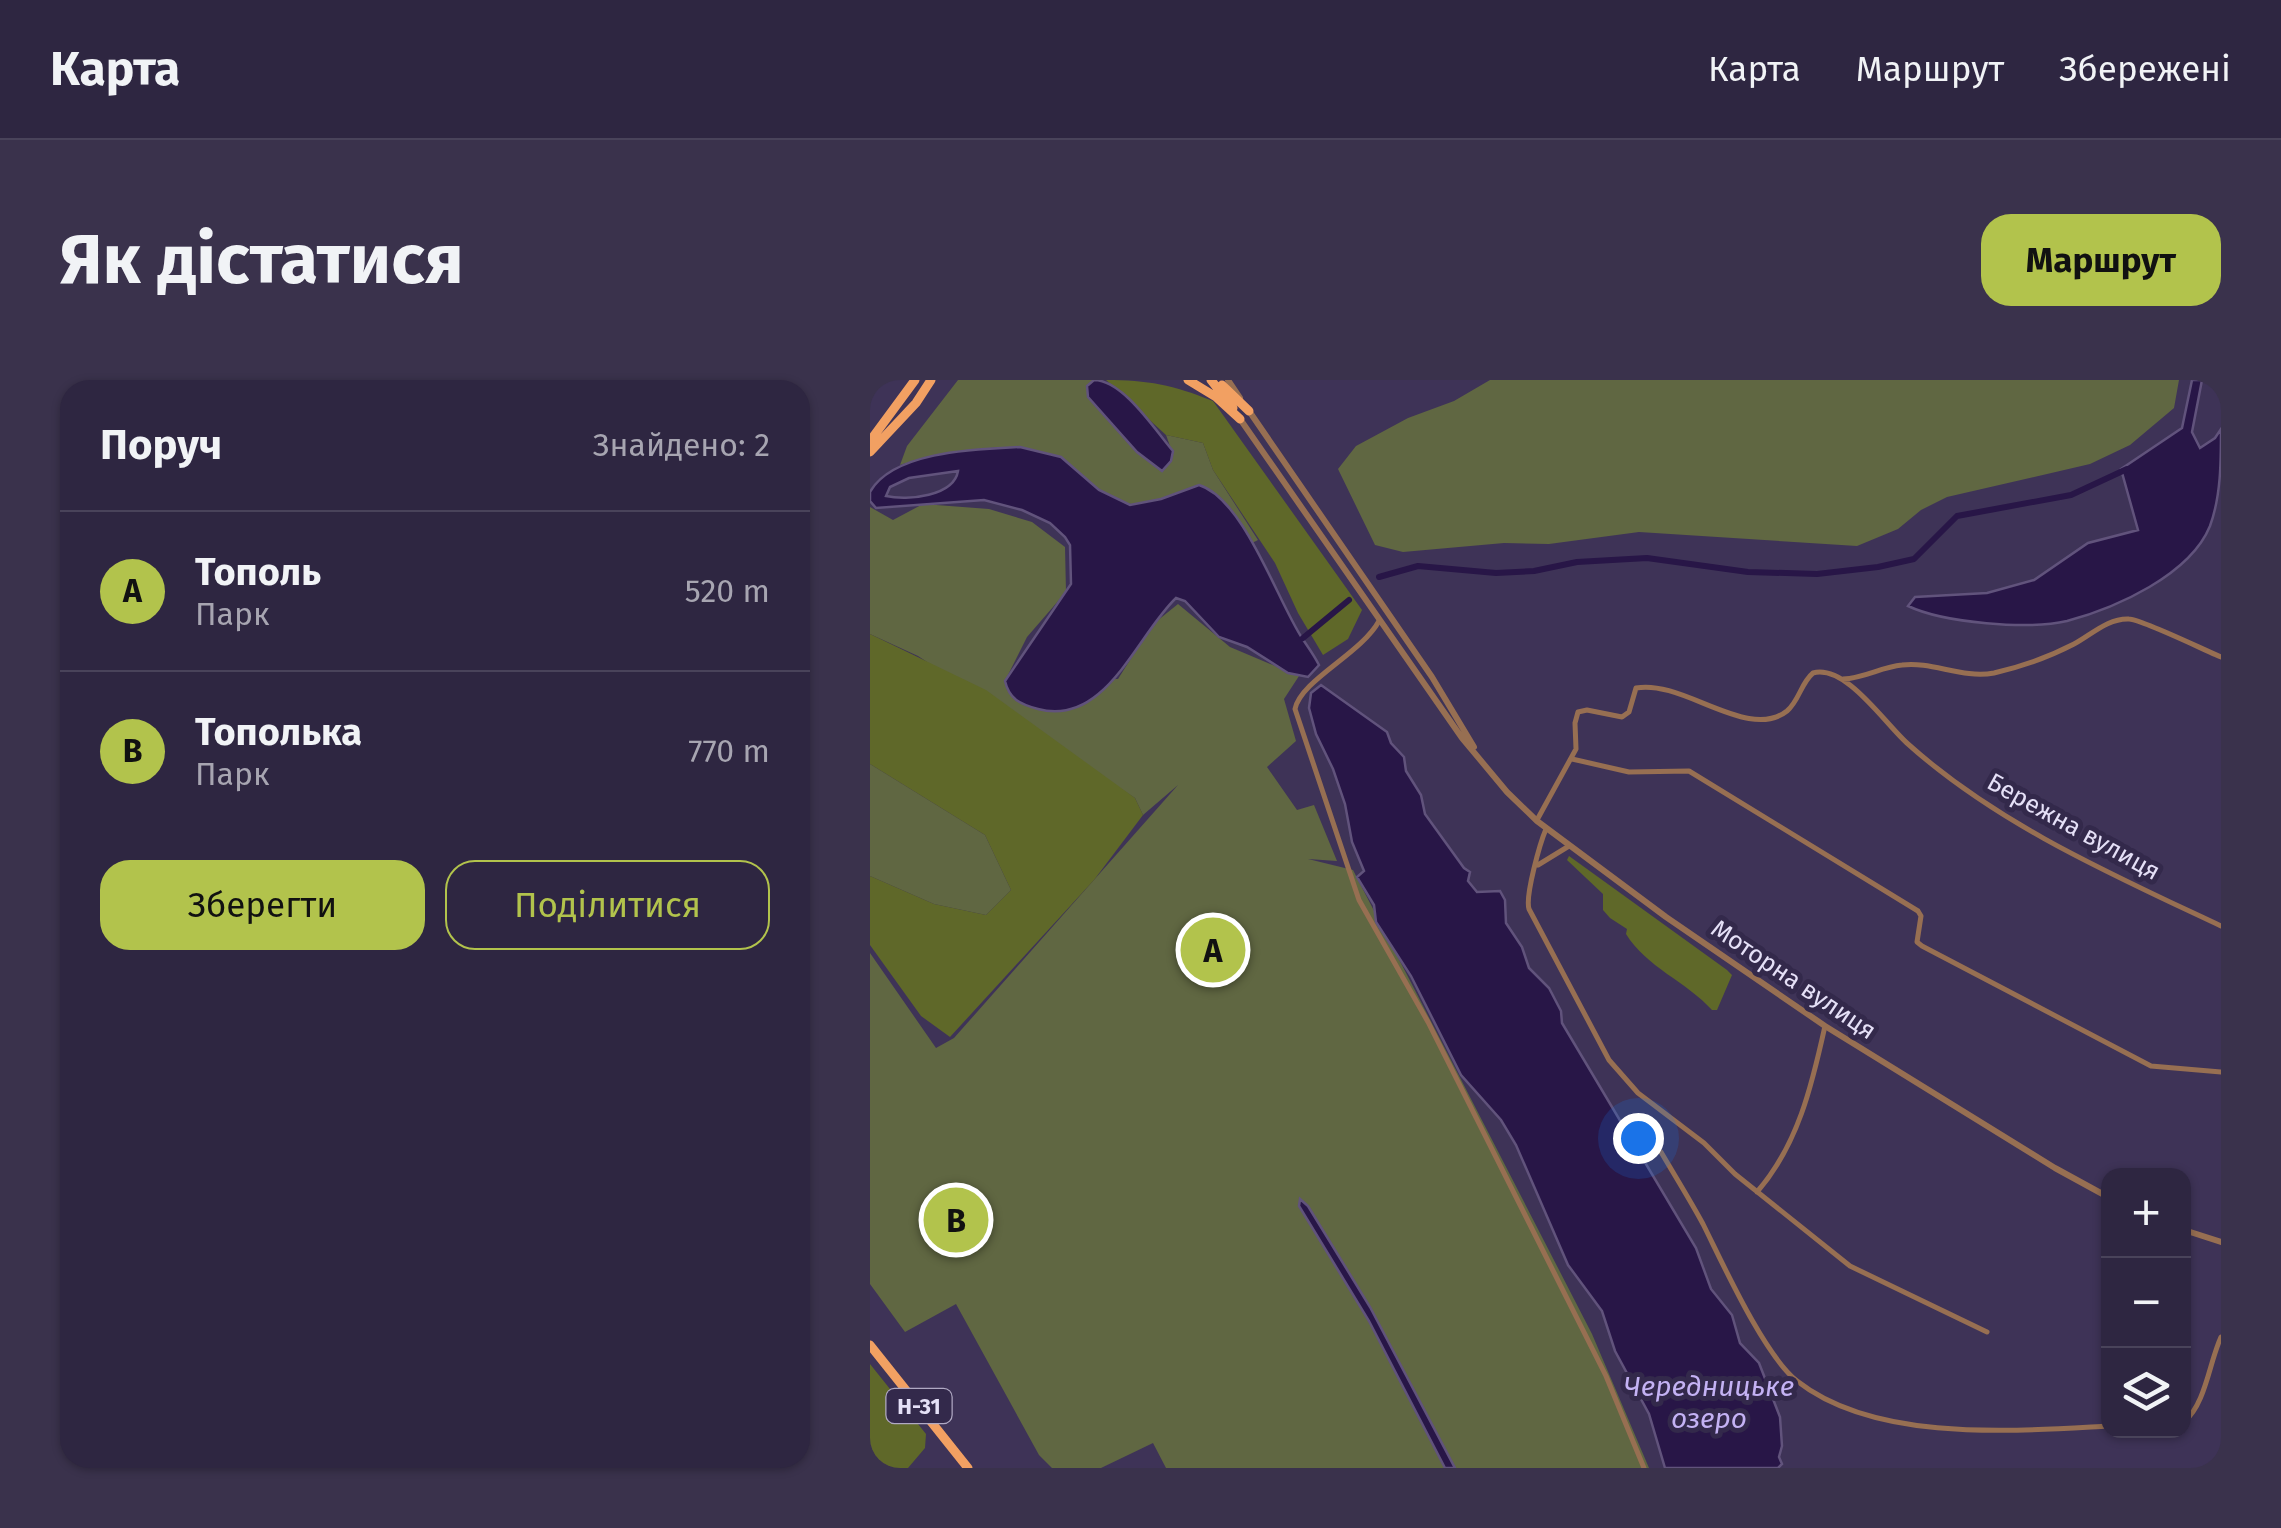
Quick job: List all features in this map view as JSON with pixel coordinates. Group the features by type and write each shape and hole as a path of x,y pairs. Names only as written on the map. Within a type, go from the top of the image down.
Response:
{"main road":[{"path":"870,441 914,380"},
{"path":"870,452 934,380"},
{"path":"1188,380 1216,397 1240,419"},
{"path":"1213,380 1240,419"},
{"path":"1213,380 1249,411"},
{"name":"Н-31","path":"870,1345 968,1468"}],"street":[{"path":"1228,380 1432,678 1482,761"},
{"path":"1240,419 1462,738 1482,761"},
{"path":"1301,507 1310,500"},
{"path":"1537,821 1572,759 1578,739 1575,714 1587,710 1625,716 1638,687 1670,689 1732,715 1761,720 1787,711 1813,672 1826,671 1842,679 1864,678 1900,664 1915,664 1949,672 1989,674 2027,664 2117,620 2134,618 2221,657"},
{"path":"1380,621 1360,647 1299,696 1295,709 1358,900 1428,1022 1539,1242 1606,1376 1644,1468"},
{"path":"1864,678 1865,699"},
{"name":"Бережна вулиця","path":"1842,679 1908,744 1958,784 2034,833 2221,926"},
{"path":"1572,759 1629,772 1689,771 1918,911 1922,916 1917,942 1922,946 2151,1066 2221,1072"},
{"name":"Моторна вулиця","path":"1482,761 1506,792 1546,829 1666,917 1825,1026 2101,1193"},
{"path":"1546,829 1528,892 1528,909 1608,1060 1638,1093 1850,1266 1988,1332"},
{"path":"1538,866 1569,846"},
{"path":"1757,1192 1799,1125 1825,1026"},
{"path":"1661,1152 1760,1330 1795,1380 1867,1414 1918,1425 1970,1431 2101,1426"},
{"path":"2191,1232 2221,1242"},
{"path":"2191,1416 2221,1337"}],"green space":[{"path":"958,380 1094,380 1088,387 1095,405 1161,471 1171,454 1166,435 1203,443 1213,470 1258,540 1252,543 1216,494 1199,485 1149,502 1120,502 1034,454 1012,447 962,451 900,465 907,446"},
{"path":"1106,380 1160,384 1213,401 1362,610 1348,639 1323,655 1275,563 1213,470 1203,443 1166,435"},
{"path":"1490,380 2179,380 2174,408 2130,445 2090,464 1947,497 1921,510 1898,529 1857,546 1639,532 1549,544 1504,543 1403,552 1375,545 1338,469 1356,446"},
{"path":"923,504 989,509 1032,522 1065,547 1066,592 1027,637 1005,681 1118,679 1152,625 1178,604 1230,647 1299,676 1284,699 1296,741 1267,767 1297,810 1314,805 1337,861 1308,859 1353,870 1592,1334 1649,1468 1166,1468 1153,1443 1101,1468 1052,1468 1039,1455 956,1304 905,1332 870,1284 870,953 936,1048 954,1038 1178,785 1143,815 1135,798 918,656 870,634 870,507 893,520"},
{"path":"870,634 986,690 1135,798 1143,815 1094,880 950,1037 921,1016 870,945 870,876 934,904 986,915 1011,890 985,835 870,764"},
{"path":"870,764 985,835 1011,890 986,915 934,904 870,876"},
{"path":"1569,856 1732,975 1717,1010 1712,1010 1634,946 1627,929 1603,910 1603,894 1567,860"},
{"path":"870,1364 926,1434 925,1448 908,1468 870,1468"}],"water":[{"path":"1094,380 1105,382 1127,397 1173,451 1171,461 1162,471 1137,452 1088,397 1087,386"},
{"path":"2192,380 2202,380 2192,432 2200,448 2221,429 2218,491 2214,515 2200,544 2169,574 2107,608 2050,624 1964,621 1908,606 1915,597 1987,593 2034,580 2088,543 2138,530 2121,469 2182,428"},
{"path":"1020,447 1061,457 1099,490 1130,505 1199,485 1215,494 1245,530 1319,665 1308,677 1288,673 1247,647 1219,637 1185,601 1176,598 1118,674 1083,705 1062,711 1038,709 1016,700 1005,681 1071,584 1070,545 1065,537 1050,523 1022,510 984,500 876,508 870,501 870,492 881,478 916,460 960,451","holes":["958,471 955,479 929,495 886,496 890,487 909,478"]},
{"name":"Чередницьке озеро","path":"1321,685 1387,732 1404,757 1425,814 1470,872 1468,881 1477,892 1500,891 1505,900 1506,923 1522,947 1529,968 1549,988 1561,1011 1562,1023 1696,1248 1711,1289 1732,1315 1740,1343 1759,1363 1780,1417 1782,1464 1778,1468 1665,1468 1649,1414 1615,1351 1602,1311 1568,1265 1516,1145 1501,1120 1461,1075 1411,976 1376,922 1374,905 1357,877 1364,871 1352,842 1345,804 1309,708 1311,693"},
{"path":"1300,1199 1370,1307 1455,1468 1445,1468 1369,1321 1299,1206"}],"waterway":[{"path":"1379,577 1418,566 1496,573 1647,558 1748,572 1817,574 1878,567 1914,559 1957,516 2071,495 2127,469"},
{"path":"1303,638 1349,600"}],"place":[{"name":"Тополь","path":"1213,950"},
{"name":"Тополька","path":"956,1220"}]}
